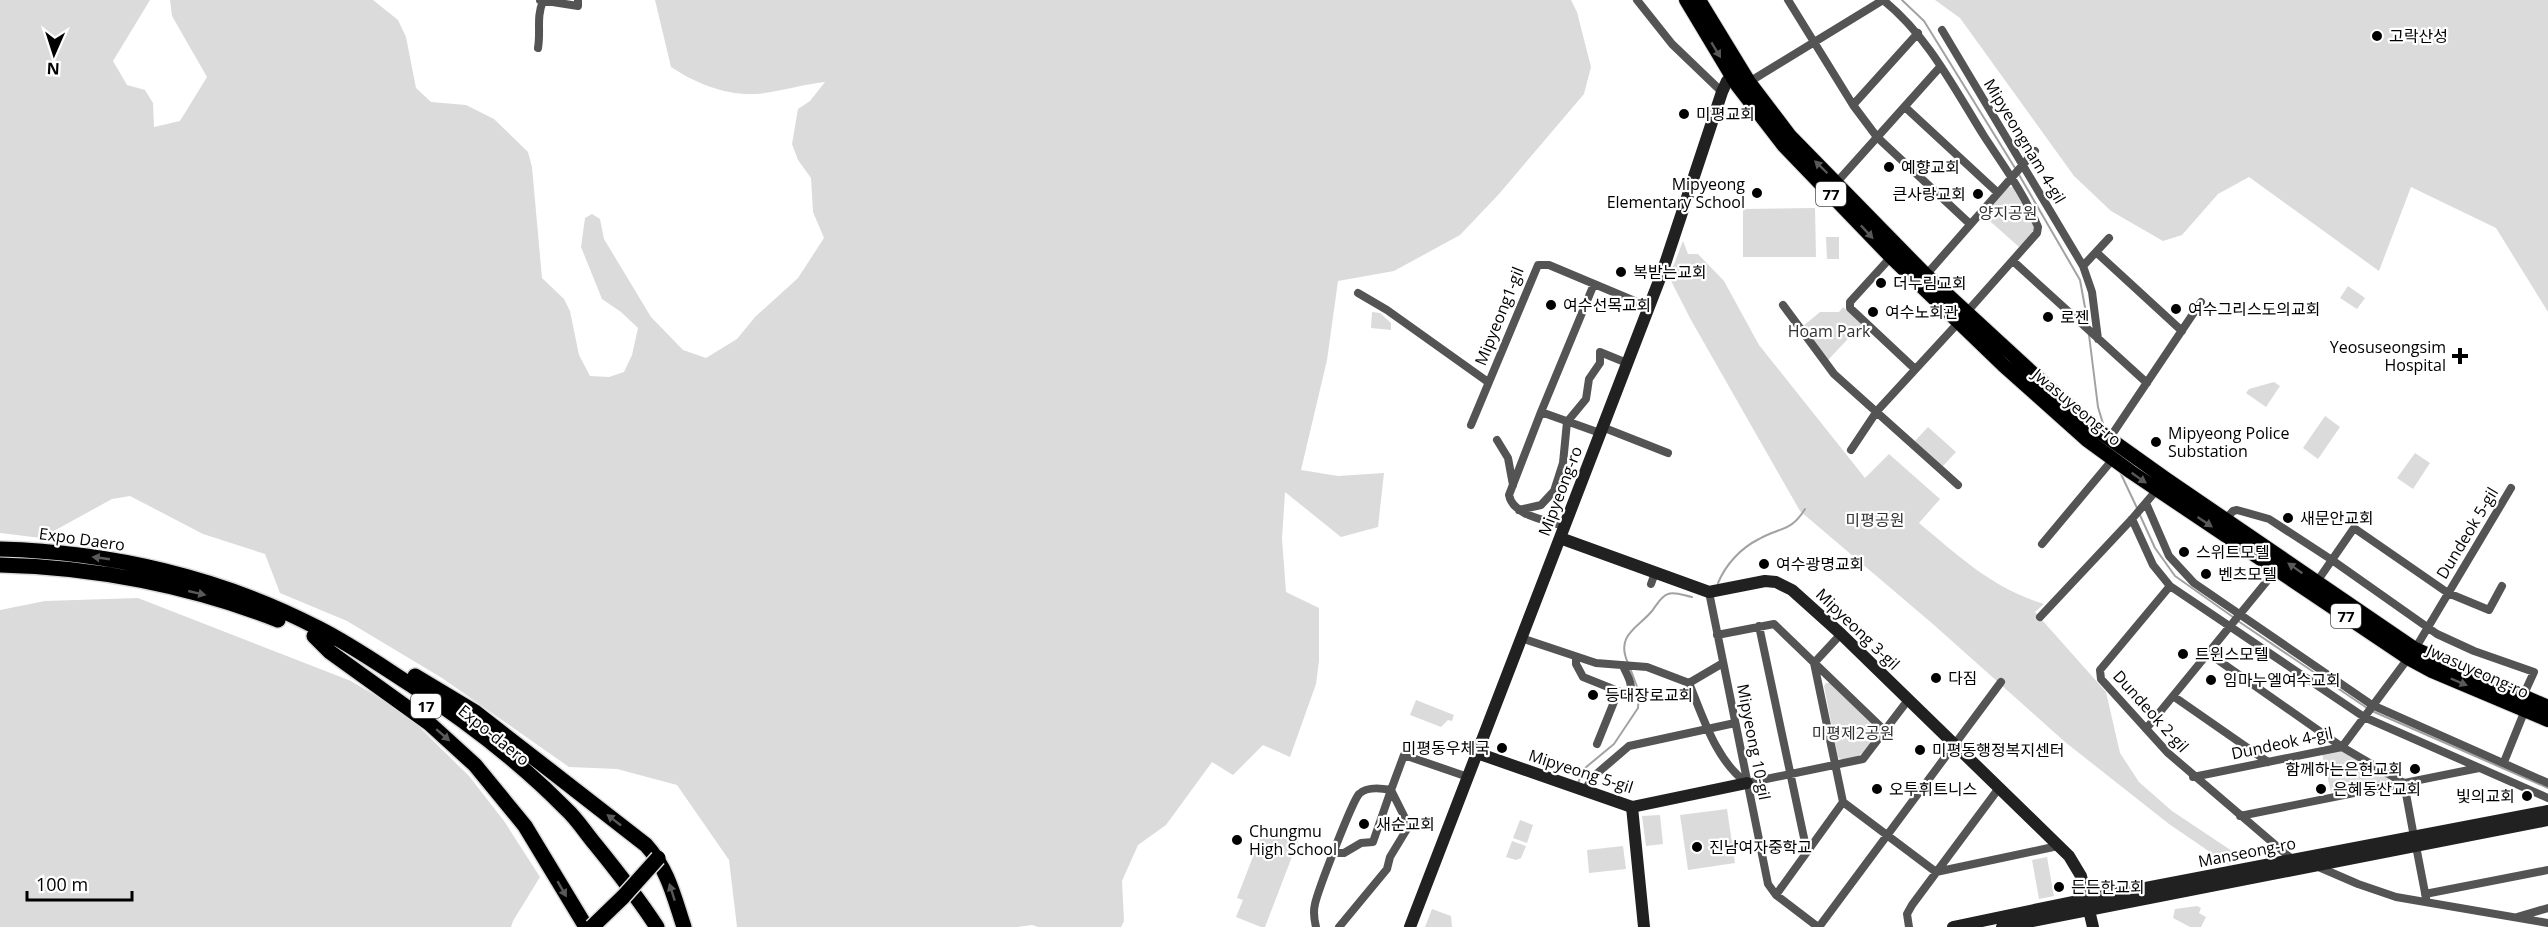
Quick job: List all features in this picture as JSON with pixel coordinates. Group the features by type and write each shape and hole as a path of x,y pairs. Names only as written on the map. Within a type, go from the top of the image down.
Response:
{"highway":[{"name":"Expo Daero","path":"0,549 66,553 159,569"},
{"name":"Expo Daero","path":"0,565 61,569 140,581"},
{"name":"Expo-daero","path":"159,569 256,600 360,652 453,712 513,759 568,810 636,894 657,927"},
{"name":"Expo-daero","path":"140,581 231,602 317,632 447,719 506,766 558,814 630,902 647,927"},
{"path":"317,632 362,643 475,712 646,845 658,858 666,873 684,927"},
{"path":"317,632 330,652 430,724 475,765 525,826 586,927"},
{"path":"592,927 658,858"}],"main road":[{"name":"Jwasuyeong-ro","path":"1686,0 1766,115 1891,257 2057,404 2087,440 2119,457 2185,501 2277,570 2376,629"},
{"name":"Jwasuyeong-ro","path":"1699,0 1736,73 1749,82 1766,115 1837,182 1926,275 1962,318"},
{"name":"Jwasuyeong-ro","path":"2057,404 2109,439 2119,457 2148,467 2161,485"},
{"name":"Jwasuyeong-ro","path":"2185,501 2225,520 2411,653 2548,720"},
{"name":"Jwasuyeong-ro","path":"2435,666 2523,696 2548,707"}],"street":[{"path":"538,48 541,29 538,15 541,1 578,6 578,0"},
{"path":"1637,0 1672,44 1722,92"},
{"path":"1788,0 1853,105 1877,137 1970,224"},
{"path":"1749,82 1883,0 1918,33 2011,178 2038,229 2013,261 1877,411 1851,450"},
{"name":"Mipyeongnam 4-gil","path":"1942,30 2083,266 2092,292 2098,339"},
{"path":"1853,105 1918,33"},
{"path":"1837,182 1940,67"},
{"name":"Mipyeong-ro","path":"1410,927 1649,307 1722,92 1736,73"},
{"path":"1905,107 1998,193"},
{"name":"Mipyeongnam 4-gil","path":"1926,275 2035,152"},
{"path":"2083,266 2109,238"},
{"path":"2096,252 2182,331"},
{"path":"1891,257 1850,302 1851,312 1915,369"},
{"path":"2013,261 2146,383"},
{"name":"Mipyeong1-gil","path":"1471,425 1536,266 1543,263 1549,265 1649,307"},
{"path":"1594,284 1541,412 1510,499 1519,510 1653,578 1709,592"},
{"path":"1358,293 1387,310 1488,382"},
{"path":"2109,439 2201,302"},
{"path":"1783,305 1834,374 1958,485"},
{"path":"1519,510 1541,505 1554,491 1563,463 1568,422 1586,399 1590,378 1600,363 1600,352 1627,363"},
{"path":"1541,412 1668,453"},
{"path":"1496,444 1504,450 1513,486"},
{"path":"2042,544 2119,457"},
{"path":"2040,617 2161,485"},
{"name":"Dundeok 5-gil","path":"2411,653 2511,488"},
{"path":"2146,503 2164,546 2183,574 2240,614 2372,705 2548,783"},
{"path":"2225,520 2237,510 2269,519 2332,560 2427,628 2474,651 2534,672 2523,696"},
{"path":"2132,519 2153,565 2170,586"},
{"name":"Dundeok 5-gil","path":"2316,583 2354,528 2448,593 2489,610 2502,586"},
{"path":"2146,729 2277,570"},
{"name":"Mipyeong 3-gil","path":"1709,592 1755,581 1776,582 1792,590 1841,634 2058,846 2079,870 2093,927"},
{"name":"Dundeok 4-gil","path":"2170,586 2364,717 2548,798"},
{"name":"Dundeok 2-gil","path":"2170,586 2099,671 2104,685 2193,777 2293,860"},
{"name":"Mipyeong 10-gil","path":"1709,592 1769,887 1776,895 1819,927"},
{"path":"1718,635 1775,625 1885,731"},
{"name":"Mipyeong 10-gil","path":"1759,626 1807,852"},
{"path":"1814,663 1841,634"},
{"path":"1521,638 1603,664 1647,667 1689,683 1707,729 1733,771 1747,783 1863,759 1908,700"},
{"path":"2208,653 2342,747 2404,783 2427,904"},
{"path":"2364,717 2411,653"},
{"path":"1576,657 1576,664 1582,676 1628,695 1631,692 1627,666"},
{"path":"1689,683 1723,663"},
{"path":"1814,663 1843,802 1886,835 1936,872 2058,846"},
{"path":"1819,927 2001,682"},
{"path":"1597,744 1618,692"},
{"path":"2173,696 2268,762"},
{"path":"2504,762 2525,710"},
{"name":"Dundeok 4-gil","path":"2193,777 2342,747 2364,717"},
{"path":"1584,791 1593,778 1629,746 1735,723"},
{"name":"Mipyeong 5-gil","path":"1477,753 1632,807 1747,783"},
{"path":"1335,853 1344,853 1361,843 1373,842 1404,755 1468,777"},
{"path":"2240,816 2480,768"},
{"path":"1316,927 1315,903 1359,794 1375,788 1390,790"},
{"path":"1908,927 1907,915 1910,909 1999,788"},
{"path":"1340,927 1387,869 1390,857 1407,829 1406,820 1390,790"},
{"path":"1776,895 1843,802"},
{"path":"1632,807 1644,927"},
{"name":"Manseong-ro","path":"1953,927 2314,865 2548,811"},
{"name":"Manseong-ro","path":"2002,927 2042,923 2088,904 2293,860 2548,820"},
{"path":"2314,865 2377,891 2427,904 2548,923"},
{"path":"2425,894 2548,870"},
{"path":"2514,918 2548,908"}],"green space":[{"path":"0,0 150,0 113,61 127,85 145,90 153,103 154,127 180,121 207,77 172,16 170,0 373,0 398,20 406,37 416,88 431,102 466,105 494,119 528,152 532,167 542,278 564,299 570,311 579,355 590,376 609,377 624,372 632,355 638,328 602,299 581,247 585,218 592,214 600,219 604,239 651,317 683,350 706,358 737,339 755,317 798,278 824,238 813,212 811,178 798,160 792,144 798,109 810,101 825,82 765,93 740,94 716,89 692,79 671,67 655,0 1571,0 1577,12 1591,67 1584,94 1499,194 1460,235 1394,271 1338,281 1327,360 1301,470 1338,476 1384,473 1378,527 1341,537 1285,492 1282,539 1286,592 1319,608 1319,661 1316,684 1290,757 1263,745 1233,775 1212,762 1166,825 1138,845 1122,881 1124,921 1121,927 1038,927 1032,925 1017,927 737,927 729,860 677,785 617,769 569,767 442,678 347,621 280,593 265,554 203,534 130,496 112,499 41,538 0,533"},
{"path":"1935,0 2548,0 2548,312 2496,228 2411,187 2379,271 2249,177 2218,194 2182,235 2163,241 2111,211 2074,176 1960,18"},
{"name":"양지공원","path":"2009,187 2014,187 2035,225 2034,231 2019,247 1982,214"},
{"path":"1815,208 1816,257 1743,257 1743,209"},
{"path":"1826,237 1839,237 1839,259 1827,259"},
{"name":"미평공원","path":"1683,241 1688,254 1698,254 1724,281 1759,345 1865,478 1889,454 1940,499 1919,523 1992,580 2044,604 2035,612 2106,692 2120,753 2139,782 2172,811 2238,855 2229,865 2169,824 2065,742 1934,625 1800,511 1691,320 1669,277"},
{"path":"2348,286 2365,298 2357,309 2340,298"},
{"name":"Hoam Park","path":"1843,307 1862,324 1828,360 1802,327 1820,312 1839,312"},
{"path":"1372,312 1380,313 1391,323 1391,330 1371,328"},
{"path":"2274,382 2280,386 2266,407 2246,393 2249,389"},
{"path":"2325,416 2340,427 2318,459 2303,448"},
{"path":"1928,427 1956,452 1943,466 1915,441"},
{"path":"2415,453 2430,463 2413,489 2397,478"},
{"path":"138,598 351,681 405,713 469,776 504,821 540,877 511,927 0,927 0,610 45,601"},
{"name":"미평제2공원","path":"1826,683 1831,683 1877,730 1868,748 1851,759 1838,758 1824,686"},
{"path":"1416,700 1454,715 1452,721 1448,720 1441,727 1410,715"},
{"path":"2341,750 2389,777 2389,781 2331,792 2322,754"},
{"path":"1727,809 1735,863 1688,870 1680,815"},
{"path":"1660,815 1663,844 1646,846 1642,816"},
{"path":"1520,820 1533,825 1527,843 1513,838"},
{"path":"1264,828 1298,841 1265,927 1261,927 1236,917 1243,900 1237,898"},
{"path":"1512,841 1526,846 1521,858 1516,860 1506,857"},
{"path":"1623,846 1626,869 1589,873 1587,850"},
{"path":"2047,857 2054,896 2039,899 2032,860"},
{"path":"2197,906 2201,908 2199,913 2206,917 2201,927 2190,927 2173,918 2175,909"},
{"path":"1432,909 1451,916 1452,927 1425,927"}],"waterway":[{"path":"1902,0 1924,21 2015,168"},
{"path":"2018,173 2080,280 2088,324"},
{"path":"2089,335 2098,407 2104,427"},
{"path":"2120,472 2137,508"},
{"path":"1718,583 1725,569 1740,552 1766,535 1795,522 1805,509"},
{"path":"2139,513 2155,548 2175,576 2233,617"},
{"path":"1628,663 1624,645 1626,639 1661,599 1671,593 1692,597"},
{"path":"2238,621 2367,708"},
{"path":"1577,785 1585,768 1614,744 1638,708 1639,692 1630,668"},
{"path":"2372,711 2548,788"}],"place":[{"name":"고락산성","path":"2377,36"},
{"name":"미평교회","path":"1684,114"},
{"name":"예향교회","path":"1889,167"},
{"name":"Mipyeong Elementary School","path":"1757,193"},
{"name":"큰사랑교회","path":"1978,194"},
{"name":"복받는교회","path":"1621,272"},
{"name":"더누림교회","path":"1881,283"},
{"name":"여수선목교회","path":"1551,305"},
{"name":"여수그리스도의교회","path":"2176,309"},
{"name":"여수노회관","path":"1873,312"},
{"name":"로젠","path":"2048,317"},
{"name":"Yeosuseongsim Hospital","path":"2460,356"},
{"name":"Mipyeong Police Substation","path":"2156,442"},
{"name":"새문안교회","path":"2288,518"},
{"name":"스위트모텔","path":"2184,552"},
{"name":"여수광명교회","path":"1764,564"},
{"name":"벤츠모텔","path":"2206,574"},
{"name":"트윈스모텔","path":"2183,654"},
{"name":"다짐","path":"1936,678"},
{"name":"임마누엘여수교회","path":"2211,680"},
{"name":"등대장로교회","path":"1593,695"},
{"name":"미평동우체국","path":"1502,748"},
{"name":"미평동행정복지센터","path":"1920,750"},
{"name":"함께하는은현교회","path":"2415,769"},
{"name":"오투휘트니스","path":"1877,789"},
{"name":"은혜동산교회","path":"2321,789"},
{"name":"빛의교회","path":"2527,796"},
{"name":"새순교회","path":"1364,824"},
{"name":"Chungmu High School","path":"1237,840"},
{"name":"진남여자중학교","path":"1697,847"},
{"name":"든든한교회","path":"2059,887"}]}
